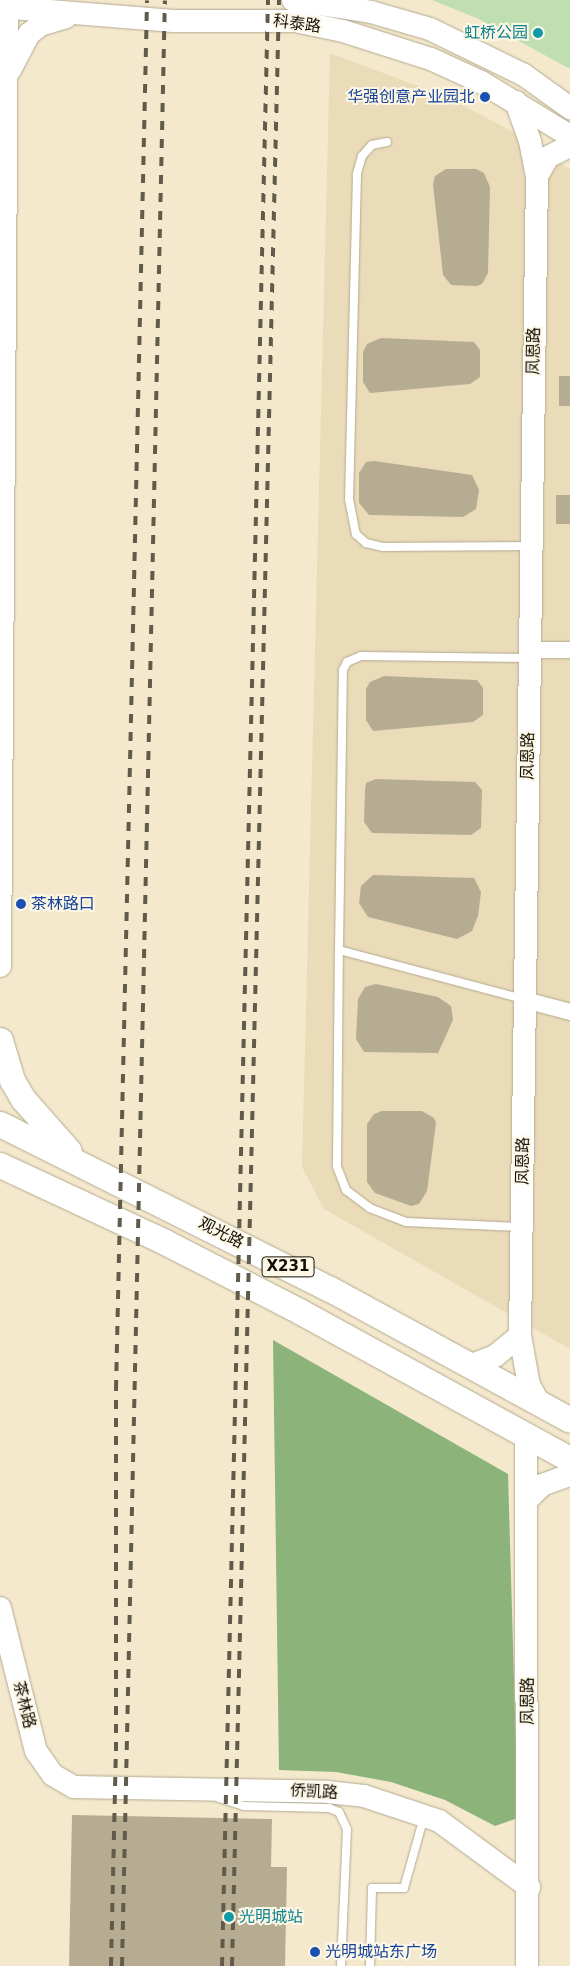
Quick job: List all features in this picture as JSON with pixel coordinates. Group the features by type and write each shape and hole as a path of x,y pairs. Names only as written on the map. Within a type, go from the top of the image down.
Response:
{"main road":[{"path":"0,1040 12,1080 23,1099 52,1134 92,1170"},
{"name":"观光路","path":"0,1124 330,1289 570,1420"},
{"name":"观光路","path":"0,1165 164,1242 275,1299 570,1459"}],"street":[{"name":"科泰路","path":"293,0 342,3 430,29 456,40 524,75 570,108"},
{"name":"科泰路","path":"4,5 77,15 173,21 257,19 295,21 343,30 431,59 516,102 570,136"},
{"path":"0,966 6,81 4,5"},
{"path":"6,81 13,60 29,34 55,19 77,15"},
{"name":"凤恩路","path":"516,102 530,141 537,176 520,1336 525,1371 539,1403"},
{"path":"537,176 548,157 570,146"},
{"path":"530,654 570,650"},
{"path":"525,1000 570,1012"},
{"path":"469,1366 495,1356 520,1336"},
{"name":"凤恩路","path":"526,1436 529,1887 527,1966"},
{"path":"526,1500 542,1485 570,1475"},
{"name":"茶林路","path":"0,1608 36,1751 53,1775 74,1787"},
{"name":"侨凯路","path":"74,1787 327,1792 364,1796 440,1821 529,1887"}],"lane":[{"path":"387,142 372,145 367,151 357,174 349,499 356,534 366,543 383,547 531,546"},
{"path":"522,1227 406,1222 370,1208 346,1190 337,1166 339,950 343,670 347,662 361,656 530,654"},
{"path":"339,950 525,1000"},
{"path":"188,1789 244,1806 329,1808 339,1812 347,1829 341,1966"},
{"path":"370,1966 372,1888 404,1888 424,1815"}],"shaded area":[{"path":"330,53 447,97 515,133 570,169 570,1349 324,1209 302,1167"}],"green space":[{"name":"虹桥公园","path":"432,0 570,0 570,69 479,19"},
{"path":"273,1340 508,1474 518,1818 495,1826 445,1800 391,1782 336,1772 279,1770"}],"building":[{"path":"446,169 476,169 484,173 490,187 488,273 482,284 477,286 451,285 443,275 433,184 435,176"},
{"path":"381,338 474,342 480,350 480,377 470,384 370,393 363,382 363,352 367,344"},
{"path":"559,376 570,376 570,406 559,406"},
{"path":"374,461 472,475 479,490 476,509 463,517 369,515 359,503 359,473 366,462"},
{"path":"556,495 570,495 570,524 556,524"},
{"path":"384,676 477,680 483,688 483,715 473,722 373,731 366,720 366,689 370,682"},
{"path":"376,779 475,782 482,790 481,828 471,835 372,833 364,822 365,789 366,783"},
{"path":"373,875 474,878 481,892 478,916 472,931 457,939 368,917 359,903 361,886"},
{"path":"376,984 438,997 451,1006 453,1020 438,1053 364,1052 356,1039 358,999 365,987"},
{"path":"382,1111 422,1111 434,1118 436,1123 427,1191 419,1204 411,1206 375,1193 367,1182 367,1124 374,1114"},
{"path":"72,1815 272,1819 271,1867 287,1867 285,1966 69,1966"}],"railway":[{"path":"111,1966 116,1751 116,1389 147,0"},
{"path":"122,1966 165,0"},
{"path":"222,1966 268,0"},
{"path":"232,1966 279,0"}],"place":[{"name":"虹桥公园","path":"538,33"},
{"name":"华强创意产业园北","path":"485,97"},
{"name":"茶林路口","path":"21,904"},
{"name":"光明城站","path":"229,1917"},
{"name":"光明城站东广场","path":"315,1952"}]}
